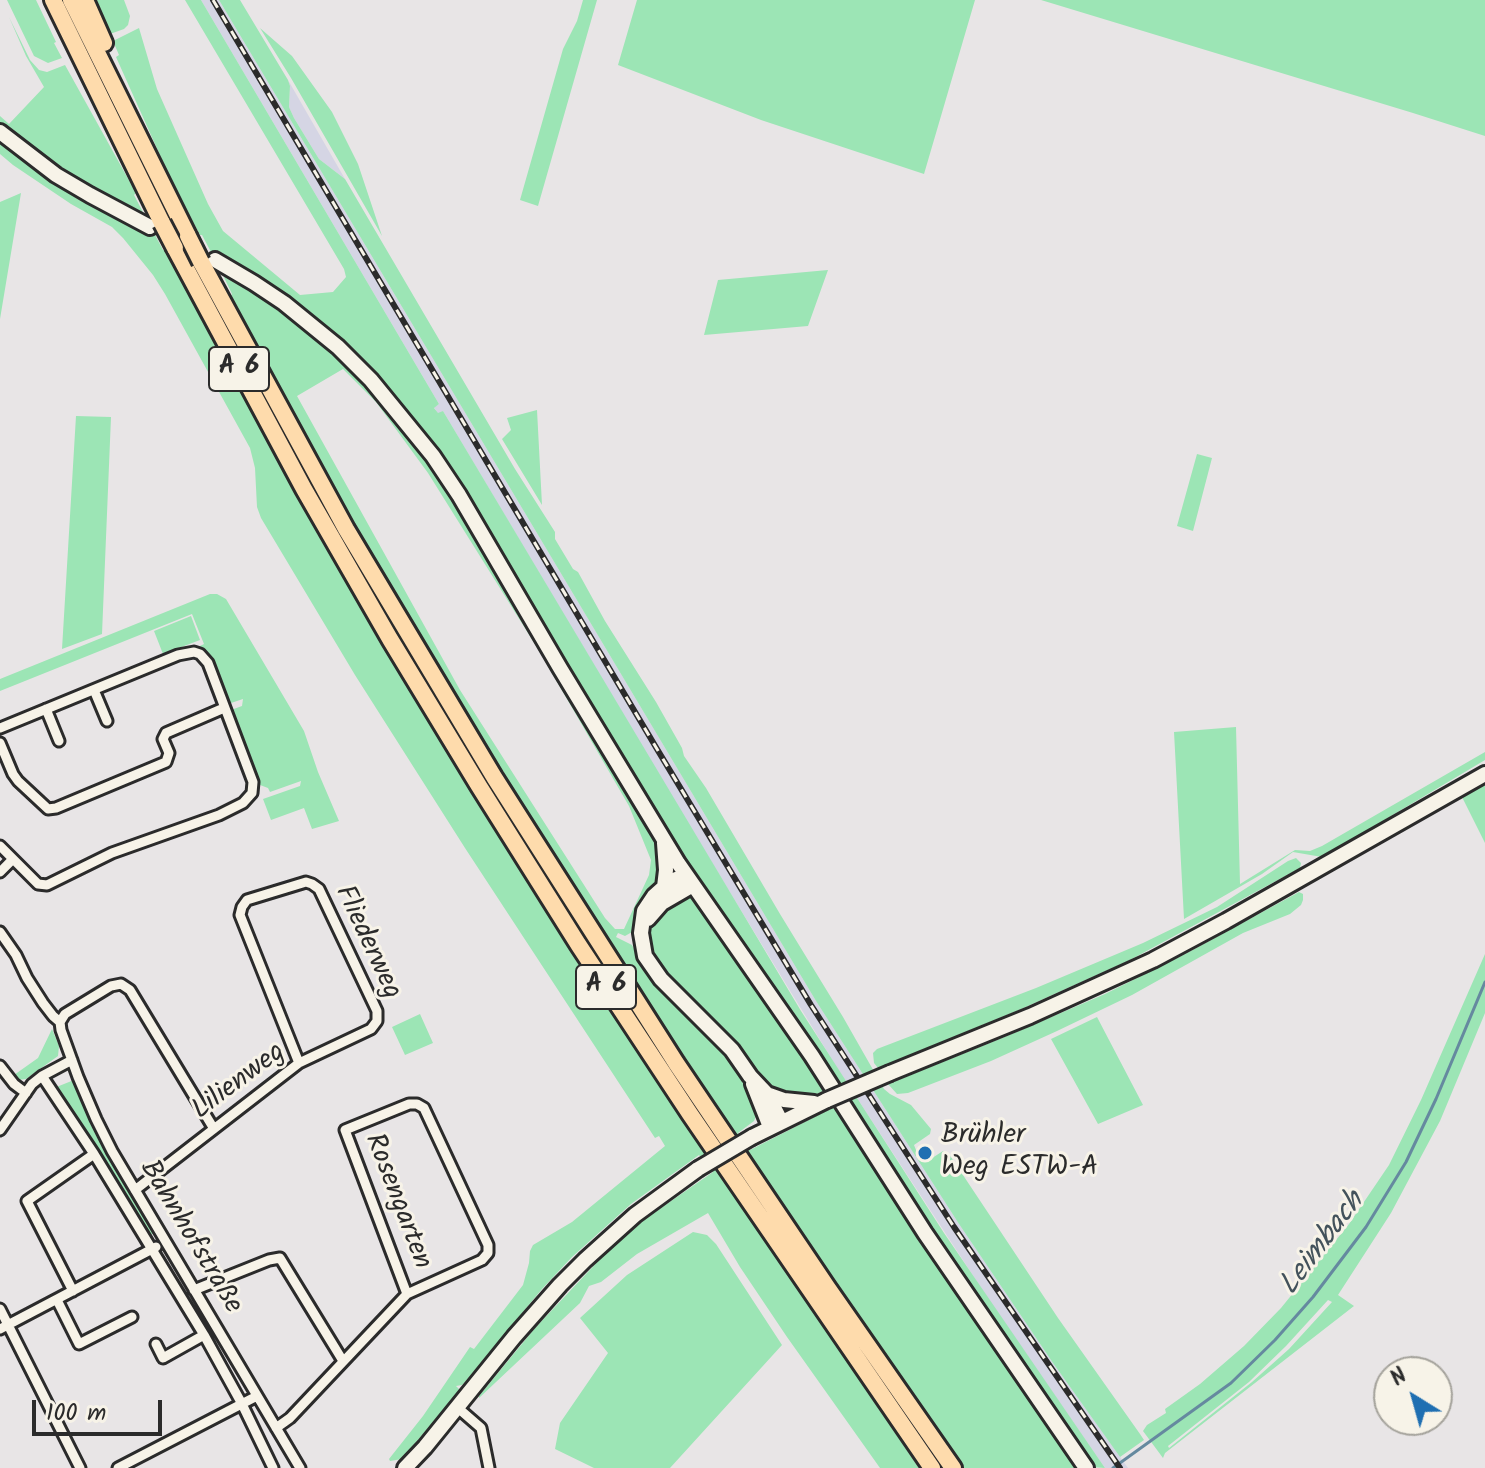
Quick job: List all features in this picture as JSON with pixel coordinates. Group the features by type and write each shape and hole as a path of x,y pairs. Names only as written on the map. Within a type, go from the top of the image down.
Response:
{"highway":[{"name":"A 6","path":"53,0 120,81 139,138 188,236 208,261 346,529 518,816 685,1076 953,1468"},
{"name":"A 6","path":"71,0 92,47 156,225 175,248 312,503 390,639 587,958 795,1271 932,1468"},
{"path":"85,0 92,47"}],"main road":[{"path":"0,132 56,175 90,195 156,225"},
{"path":"208,261 270,294 328,338 371,380 422,440 459,495 663,839 812,1056 925,1233 1086,1468"},
{"path":"405,1468 560,1285 635,1215 698,1169 775,1124 823,1102 1116,978 1214,928 1485,774"},
{"path":"663,839 664,887"},
{"path":"690,880 676,879 664,887 644,911 642,949 649,965 723,1041 767,1094 784,1100 823,1102"},
{"path":"641,929 662,903 690,880"},
{"path":"750,1076 775,1124"},
{"path":"767,1094 775,1124"}],"street":[{"path":"0,728 178,655 194,652 205,658 253,782 252,793 243,803 219,815 112,853 47,885 38,884 0,846"},
{"path":"94,690 107,721"},
{"path":"0,743 18,781 48,809 56,808 166,762 169,753 163,739 166,733 224,708"},
{"path":"46,709 59,741"},
{"path":"0,872 13,859"},
{"name":"Fliederweg","path":"299,1063 240,915 247,900 306,882 319,889 377,1011 377,1021"},
{"path":"0,932 43,1003 60,1022 65,1014 111,986 121,984 130,990 214,1129"},
{"name":"Lilienweg","path":"135,1190 299,1063 371,1029 377,1021"},
{"name":"Bahnhofstraße","path":"60,1022 96,1119 164,1242 300,1468"},
{"path":"0,1130 32,1084 72,1060"},
{"path":"0,1066 14,1084 26,1093"},
{"name":"Bahnhofstraße","path":"42,1076 94,1154 204,1335 273,1468"},
{"name":"Rosengarten","path":"409,1104 417,1104 424,1108 488,1245 488,1253 482,1260 407,1294 345,1130 409,1104"},
{"path":"73,1291 27,1201 94,1154"},
{"path":"4,1327 164,1242"},
{"path":"194,1290 280,1258 343,1361"},
{"path":"276,1428 290,1418 407,1294"},
{"path":"57,1300 79,1344 132,1317"},
{"path":"0,1309 4,1327 80,1468"},
{"path":"156,1344 163,1358 204,1335"},
{"path":"118,1468 257,1396"},
{"path":"458,1408 481,1428 489,1468"}],"shaded area":[{"path":"201,0 219,0 816,1001 959,1224 1128,1468 1105,1468 991,1303 836,1066 443,411 438,414 434,407 439,404"},
{"path":"288,80 345,179 319,159 294,118 289,107"}],"green space":[{"path":"7,0 36,0 62,58 48,63 34,56"},
{"path":"93,0 124,0 130,16 128,25 110,34"},
{"path":"185,0 201,0 439,404 434,408 438,413 443,411 801,1011 944,1233 1105,1468 1091,1467 962,1280 799,1027 648,804 432,445 256,279 211,252 200,235 176,191 116,57 119,55 113,41 139,28 157,89 223,231 300,295 333,292 346,277"},
{"path":"219,0 240,0 288,80 289,107 294,118 319,159 345,179 555,532 555,539 656,702 684,756 884,1089 911,1105 931,1129 930,1134 914,1145 916,1150 926,1162 943,1151 949,1154 1144,1440 1120,1457 959,1224 816,1001"},
{"path":"583,0 597,0 538,206 520,200 563,49"},
{"path":"637,0 975,0 924,174 761,120 618,65"},
{"path":"1041,0 1485,0 1485,136 1413,113"},
{"path":"9,17 30,60 39,70 47,72 65,65 136,193 134,195 145,216 142,218 64,175 0,126 0,116 9,124 44,87 26,56"},
{"path":"260,28 292,56 332,112 358,164 382,236 291,78"},
{"path":"0,138 98,205 154,233 163,250 166,250 224,362 337,565 475,797 656,1080 919,1468 880,1468 787,1337 708,1213 637,1254 601,1282 589,1286 580,1303 479,1398 535,1328 603,1256 645,1219 713,1172 699,1155 631,1204 572,1257 465,1382 456,1386 460,1390 402,1459 390,1461 470,1347 474,1349 523,1285 533,1245 572,1222 665,1146 659,1136 655,1138 465,848 355,675 261,518 250,448 153,275 112,227 71,204 0,154"},
{"path":"21,193 0,319 0,202"},
{"path":"219,267 272,300 344,358 428,456 641,813 658,850 660,879 632,932 625,936 618,933 616,937 632,945 646,971 722,1048 743,1075 753,1094 757,1114 754,1121 738,1133 750,1150 836,1106 1081,1468 964,1468 670,1037 517,797 404,611 307,441","holes":["343,369 376,402 428,473 538,649 629,806 651,860 649,875 624,929 615,929 605,918 460,690 297,396"]},
{"path":"828,270 808,326 704,335 718,280"},
{"path":"537,410 542,505 502,439 511,430 507,418"},
{"path":"76,416 111,417 102,634 62,649"},
{"path":"1197,454 1212,458 1193,531 1177,526"},
{"path":"305,468 360,565 945,1468 939,1468 702,1122 486,787 300,471"},
{"path":"210,594 226,599 304,731 339,821 312,829 304,808 271,820 263,799 300,786 301,781 270,792 260,785 231,710 242,706 243,699 228,704 211,658 196,648 204,644 192,614 0,691 0,679"},
{"path":"191,616 200,640 163,654 154,631"},
{"path":"1236,727 1240,884 1295,850 1310,851 1322,846 1485,752 1485,760 1322,857 1293,852 1262,874 1184,919 1174,732"},
{"path":"1485,782 1485,843 1461,795"},
{"path":"1296,858 1301,863 1300,868 1130,960 878,1068 874,1063 873,1053 877,1049 1143,943 1217,907"},
{"path":"1299,892 1303,894 1301,905 1290,914 1243,933 1132,995 1057,1031 908,1093 897,1094 888,1084 1105,994"},
{"path":"689,897 695,900 773,1008 826,1090 817,1094 775,1093 652,959 648,938 651,924 664,908"},
{"path":"1485,954 1485,1013 1440,1121 1391,1213 1338,1295 1354,1306 1165,1453 1163,1458 1143,1431 1147,1425 1166,1413 1165,1409 1244,1346 1281,1308 1349,1224 1389,1165","holes":["1328,1300 1332,1302 1289,1349 1252,1382 1169,1448 1249,1382"]},
{"path":"420,1014 433,1043 405,1055 392,1027"},
{"path":"1097,1017 1143,1105 1098,1124 1051,1039"},
{"path":"52,1029 59,1046 58,1056 26,1079 18,1080 14,1075 38,1058"},
{"path":"74,1080 97,1134 154,1233 149,1236 54,1088"},
{"path":"693,1232 707,1235 716,1244 782,1345 670,1468 594,1468 555,1449 560,1423 608,1353 580,1318 627,1275"}],"waterway":[{"name":"Leimbach","path":"1113,1468 1231,1383 1313,1297 1366,1227 1406,1162 1485,982"}],"railway":[{"path":"213,0 811,1005 954,1227 1120,1468"}],"place":[{"name":"Brühler Weg ESTW-A","path":"925,1153"}]}
